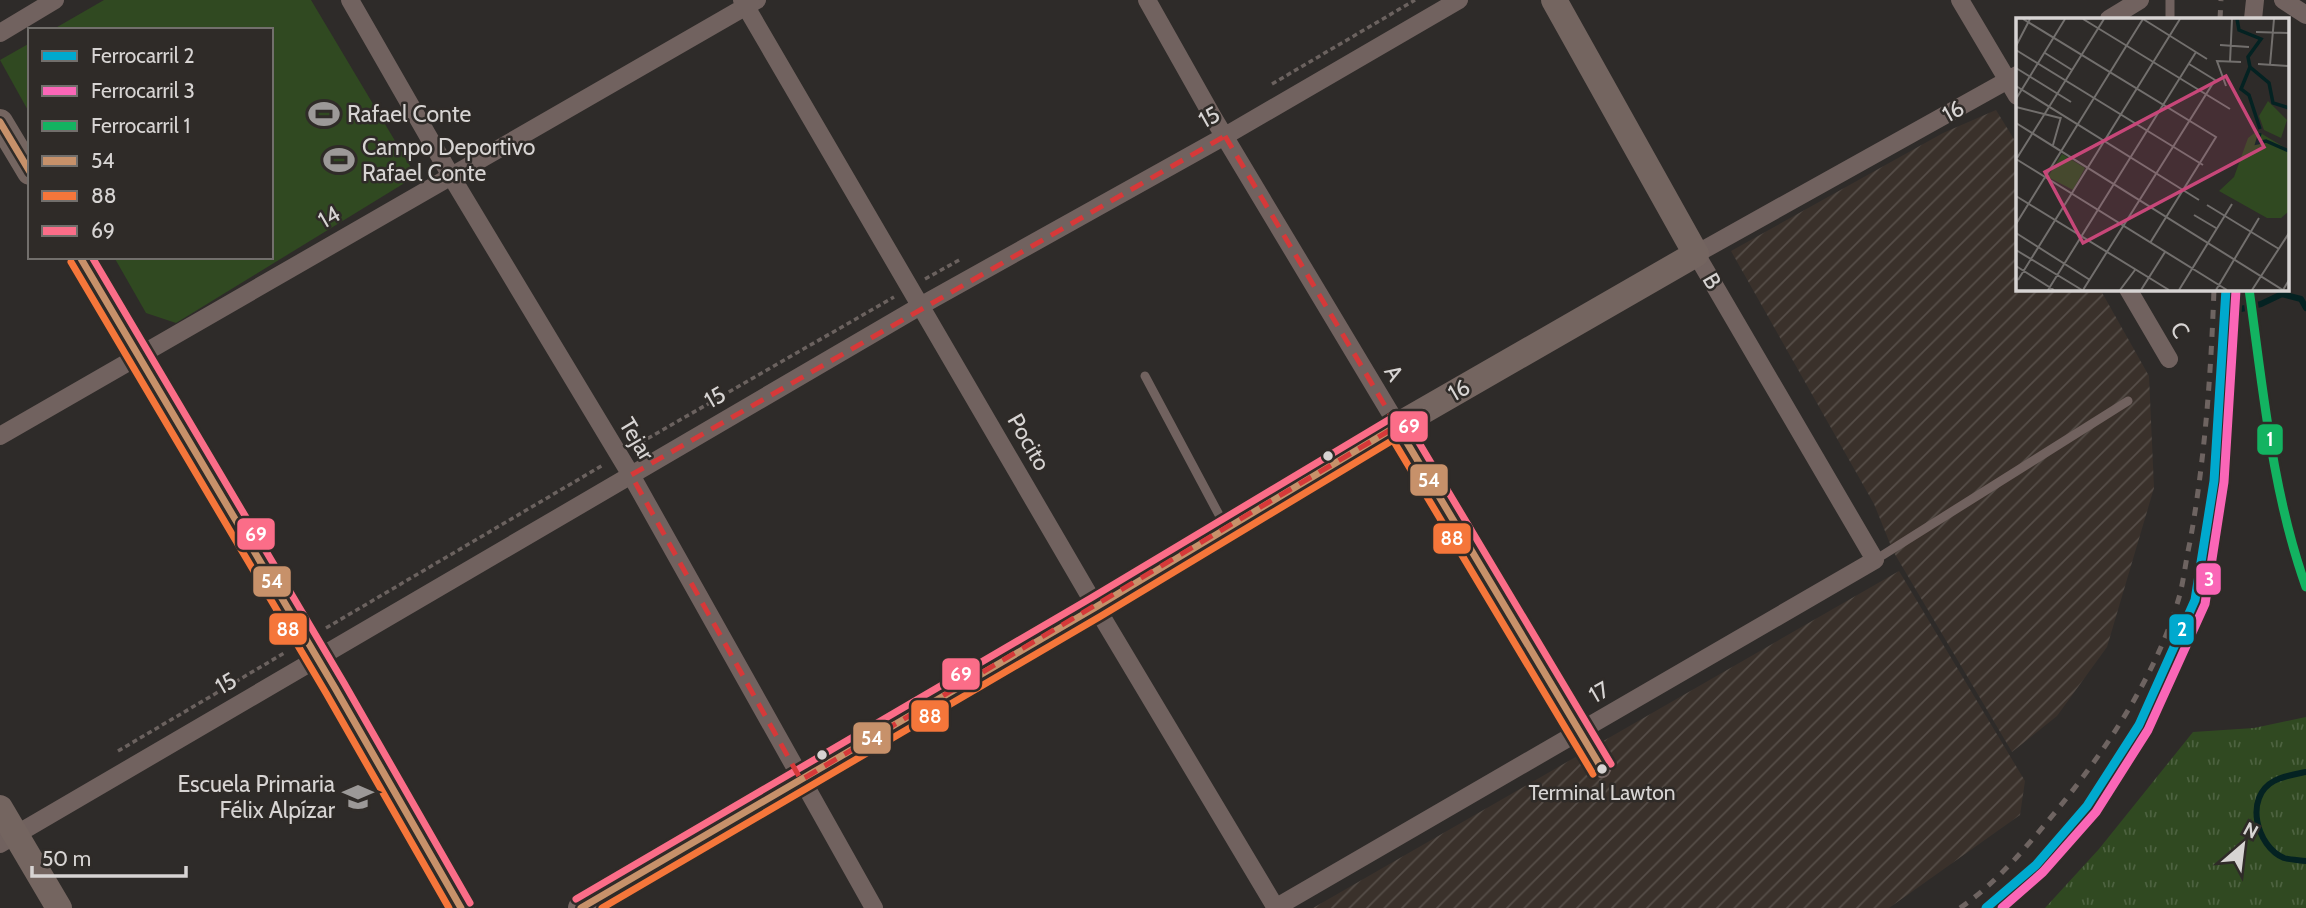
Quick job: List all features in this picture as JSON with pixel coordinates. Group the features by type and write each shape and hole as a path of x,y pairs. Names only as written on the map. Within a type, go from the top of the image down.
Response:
{"street":[{"path":"0,33 55,0"},
{"name":"Tejar","path":"350,0 451,176 631,475 874,908"},
{"name":"A","path":"1147,0 1225,136 1602,769"},
{"name":"15","path":"8,839 922,305 1225,136 1459,0"},
{"name":"B","path":"1554,0 1696,254 1875,560"},
{"path":"1960,0 2014,84"},
{"path":"2111,18 2140,0"},
{"path":"2253,18 2255,0"},
{"path":"2283,0 2306,15"},
{"name":"14","path":"0,436 748,2"},
{"name":"Pocito","path":"748,2 1096,607 1276,908"},
{"name":"16","path":"581,908 1096,607 1397,426 1696,254 2014,84"},
{"path":"0,122 28,169"},
{"path":"81,259 461,908"},
{"name":"C","path":"2130,290 2169,359"},
{"name":"17","path":"1276,908 1875,560"},
{"path":"0,807 8,839 59,908"}],"lane":[{"path":"2170,0 2170,18"},
{"path":"1145,376 1226,529"},
{"path":"1875,560 2128,401"}],"highlighted area":[{"path":"1225,136 1397,426 801,780 631,475"}],"shaded area":[{"path":"1996,110 2016,142 2016,290 2101,290 2149,376 2154,488 2107,647 2057,716 2012,752 1893,551 1874,504 1731,251 1943,133"},
{"name":"Terminal Lawton","path":"1899,571 2025,781 2020,815 1889,908 1313,908"}],"green space":[{"name":"Rafael Conte","path":"104,0 311,0 416,176 176,323 146,313 115,259 273,259 273,28 55,28"},
{"path":"28,44 28,110 0,60"},
{"path":"2306,717 2306,908 2045,908 2099,849 2193,732 2254,728"}],"waterway":[{"path":"2241,309 2261,304 2282,294 2301,299 2306,308"},
{"path":"2306,772 2274,781 2265,788 2257,809 2261,833 2274,852 2284,858 2306,861"}],"railway":[{"path":"2220,18 2221,0"},
{"path":"1960,908 2012,862 2076,786 2129,708 2171,623 2180,594 2200,479 2214,290"}],"rail line":[{"name":"2","path":"1986,908 2036,865 2087,806 2139,725 2195,600 2214,481 2226,290"},
{"name":"3","path":"2002,908 2043,872 2096,812 2148,730 2205,604 2224,482 2236,290"},
{"name":"1","path":"2249,290 2277,477 2294,551 2306,587"}],"transit line":[{"name":"54","path":"0,122 28,169"},
{"name":"54","path":"81,259 335,688 461,908"},
{"name":"69","path":"93,259 344,683 470,903"},
{"name":"88","path":"71,262 326,693 449,908"},
{"name":"69","path":"576,899 1091,598 1395,416 1401,416 1406,421 1611,764"},
{"name":"54","path":"581,908 1096,607 1397,426 1602,769"},
{"name":"88","path":"602,908 1101,616 1393,440 1593,774"}],"place":[{"name":"Rafael Conte","path":"324,114"},
{"name":"Campo Deportivo Rafael Conte","path":"339,160"},
{"name":"Terminal Lawton","path":"1602,769"},
{"name":"Escuela Primaria Félix Alpízar","path":"358,797"}]}
